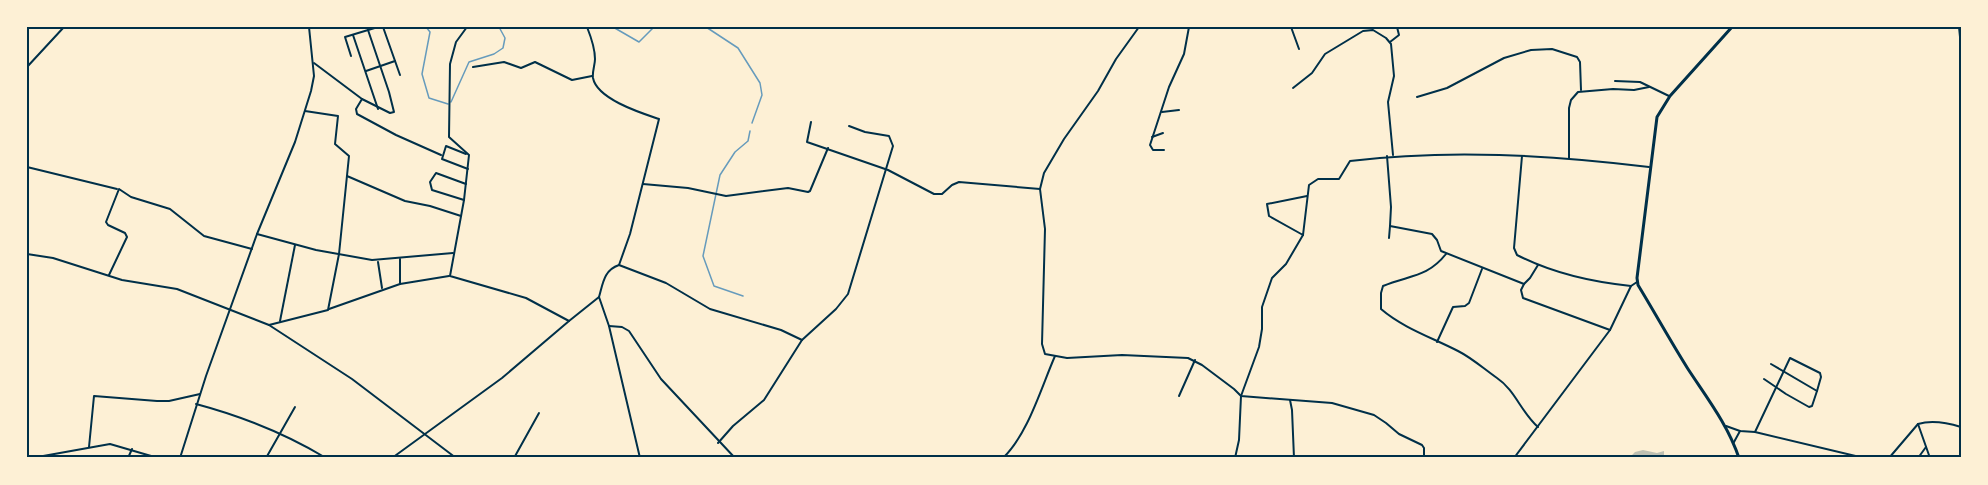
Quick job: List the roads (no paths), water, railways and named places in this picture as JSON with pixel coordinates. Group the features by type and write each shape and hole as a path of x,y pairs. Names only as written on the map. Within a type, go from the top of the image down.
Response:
{"main road":[{"path":"1731,27 1670,96 1655,124 1637,282 1683,361 1726,426 1739,458"}],"street":[{"path":"27,67 64,27"},
{"path":"180,458 196,404 257,234 295,142 305,111 314,76 309,27"},
{"path":"351,56 345,37 378,27"},
{"path":"383,27 400,75"},
{"path":"467,27 456,42 450,63 449,137 469,155"},
{"path":"587,27 595,55 592,76 597,85 605,94 632,110 659,119 619,265"},
{"path":"1139,27 1116,59 1098,91 1044,173 1040,189 1045,229 1042,344 1046,354 1055,356 1182,356 1195,360 1241,396 1332,403 1374,415 1399,434 1422,444 1425,448 1424,458"},
{"path":"1164,150 1150,148 1152,136 1169,87 1184,54 1189,27"},
{"path":"1291,27 1299,48"},
{"path":"1390,42 1399,35 1397,27"},
{"path":"1959,27 1961,47"},
{"path":"314,63 378,109 394,112 368,30"},
{"path":"1293,87 1312,73 1324,54 1363,31 1373,30 1386,38 1390,42 1394,76 1388,102 1394,156"},
{"path":"353,35 378,109"},
{"path":"1417,97 1447,88 1504,58 1531,50 1546,48 1577,57 1580,62 1581,90 1571,100 1569,108 1569,159"},
{"path":"365,72 395,61"},
{"path":"474,67 504,63 521,68 535,62 572,80 592,76"},
{"path":"1615,81 1640,82 1670,96"},
{"path":"1581,90 1587,92 1613,89 1634,90 1649,87"},
{"path":"362,99 356,109 357,114 441,155"},
{"path":"305,111 338,116 335,144 348,155 339,254 328,309"},
{"path":"1162,112 1179,111"},
{"path":"811,122 807,142 888,170 937,195 944,194 952,185 959,182 1040,189"},
{"path":"718,443 733,426 764,400 802,340 836,309 848,294 888,170 893,146 890,136 865,132 849,126"},
{"path":"1152,136 1163,133"},
{"path":"468,169 442,158 446,146 469,155"},
{"path":"643,184 688,188 721,196 788,188 810,191 828,148"},
{"path":"1235,458 1239,440 1241,396 1259,346 1262,307 1272,278 1281,270 1303,235 1306,196 1311,182 1325,178 1339,179 1350,161 1387,156 1500,154 1649,167"},
{"path":"450,276 464,200 469,155"},
{"path":"1387,156 1391,207 1389,238"},
{"path":"1522,156 1514,250 1517,255 1596,282 1631,286"},
{"path":"27,167 118,189 131,197 170,209 204,237 252,249"},
{"path":"464,200 432,189 430,182 436,174 466,184"},
{"path":"347,176 405,201 461,216"},
{"path":"109,276 127,237 126,233 106,222 118,189"},
{"path":"1303,235 1270,218 1267,204 1306,196"},
{"path":"1390,226 1432,234 1441,251 1446,254 1524,284"},
{"path":"257,234 339,254 375,260 453,253"},
{"path":"280,322 295,244"},
{"path":"27,254 53,258 143,285 177,289 269,326 352,379 456,458"},
{"path":"1446,254 1435,267 1411,278 1385,285 1382,288 1380,307 1384,312 1437,342 1459,351 1499,379 1513,393 1525,414 1538,427"},
{"path":"400,259 400,284"},
{"path":"375,260 380,265 382,289"},
{"path":"1538,264 1521,290 1523,298 1610,330"},
{"path":"640,458 600,297 609,269 619,265 666,284 710,309 782,330 802,340"},
{"path":"1437,342 1453,307 1465,306 1469,303 1482,268"},
{"path":"269,326 328,309 400,284 450,276 526,298 569,321"},
{"path":"1515,458 1610,330 1631,286 1637,282"},
{"path":"392,458 502,378 600,297"},
{"path":"609,326 622,327 629,332 661,379 718,443 735,458"},
{"path":"1003,458 1013,447 1026,424 1055,356"},
{"path":"1755,432 1776,387 1782,372 1790,357 1821,375 1812,406 1809,407 1776,387 1764,379"},
{"path":"1179,396 1195,360"},
{"path":"1771,364 1817,391"},
{"path":"89,447 94,396 169,401 200,394"},
{"path":"1290,400 1294,458"},
{"path":"196,404 235,416 279,434 326,458"},
{"path":"266,458 295,407"},
{"path":"514,458 539,413"},
{"path":"1890,458 1918,424 1925,422 1961,427"},
{"path":"1918,424 1930,458"},
{"path":"1726,426 1863,458"},
{"path":"1734,442 1740,431"},
{"path":"32,458 110,444 158,458"},
{"path":"1918,458 1926,447"},
{"path":"128,458 132,449"}],"waterway":[{"path":"426,27 430,32 422,74 429,98 448,104"},
{"path":"451,102 469,62 494,54 503,48 505,38 499,27"},
{"path":"613,27 639,42 654,27"},
{"path":"706,27 738,48 760,83 762,95 752,123"},
{"path":"743,296 714,286 703,256 720,175 735,152 748,141 750,131"}]}
